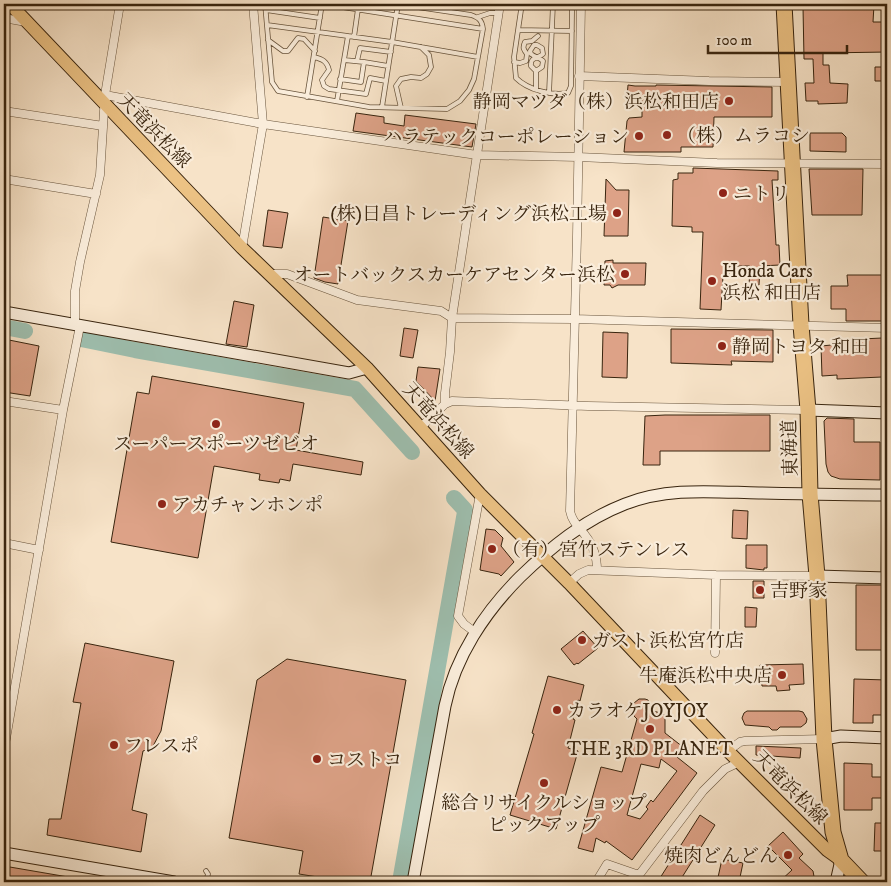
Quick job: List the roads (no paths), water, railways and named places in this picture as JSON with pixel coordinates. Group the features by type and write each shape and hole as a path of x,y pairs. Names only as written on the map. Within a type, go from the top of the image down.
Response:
{"highway":[{"name":"東海道","path":"784,4 794,164 801,325 808,410 810,494 817,576 824,739 831,819 841,860 862,882"}],"main road":[{"name":"天竜浜松線","path":"10,4 105,100 242,248 367,368 422,427 480,494 569,583 728,751 827,850 841,860"}],"street":[{"path":"4,750 76,347 75,292 100,175 105,100 120,4"},
{"path":"242,248 263,124 253,4"},
{"path":"580,4 574,405 570,511 571,517 587,537 597,555 597,570"},
{"path":"445,404 452,318 498,6"},
{"path":"4,18 26,22"},
{"path":"579,76 789,82"},
{"path":"105,100 477,155 794,164 887,164"},
{"path":"4,111 103,126"},
{"path":"4,179 96,194"},
{"path":"269,274 287,274 357,300 441,311 452,318 574,319 887,328"},
{"path":"4,312 350,373 367,368"},
{"path":"4,400 64,410"},
{"path":"422,427 445,404 452,401 887,413"},
{"path":"569,583 580,573 597,570 716,575 886,578 887,428"},
{"path":"413,882 448,693 456,669 476,633 498,602 542,556 578,528 607,512 627,503 670,492 886,495"},
{"path":"476,633 464,624 458,616 480,494"},
{"path":"4,544 39,550"},
{"path":"715,653 716,575"},
{"path":"728,751 740,742 745,741 824,739 840,736 887,738"},
{"path":"596,882 607,864 639,875 703,791 725,769 740,762"},
{"path":"4,853 174,882"},
{"path":"836,882 841,860"},
{"path":"841,860 844,882"}],"lane":[{"path":"265,4 272,82 278,91 337,102 382,107 447,109 460,101 470,90 474,79 483,29 482,22 478,17"},
{"path":"273,11 274,4"},
{"path":"296,4 305,7 312,4"},
{"path":"307,97 323,4 483,29"},
{"path":"382,107 398,4 478,17 490,13 498,6"},
{"path":"527,4 521,10 518,30 514,62 516,78 522,84 550,94 563,94 568,93 570,90 572,11 571,6 566,4"},
{"path":"550,94 553,4"},
{"path":"354,37 358,9"},
{"path":"266,10 320,18"},
{"path":"267,25 392,42 478,57"},
{"path":"518,30 572,31"},
{"path":"537,45 538,30"},
{"path":"337,102 348,36"},
{"path":"514,62 526,61 528,54 523,49 523,46 525,42 532,41 538,36"},
{"path":"268,40 283,51 288,50 298,38 304,39 315,51"},
{"path":"536,71 543,64 543,61 531,54 530,50 534,45 537,45"},
{"path":"536,89 536,71 530,62 543,54 542,48 537,45"},
{"path":"401,108 396,86 401,79 421,78 427,74 431,67 429,55 421,47"},
{"path":"357,61 360,48 390,52"},
{"path":"314,57 328,64 329,70 322,80 324,86 329,89 366,94 370,78 386,81"},
{"path":"344,60 388,66"},
{"path":"340,79 361,82 364,62"},
{"path":"206,871 208,874 206,882"}],"waterway":[{"path":"4,327 25,331"},
{"path":"81,339 355,389 412,452"},
{"path":"400,882 465,512 454,498"}],"place":[{"name":"静岡マツダ（株）浜松和田店","path":"729,101"},
{"name":"（株）ムラコシ","path":"667,135"},
{"name":"ハラテックコーポレーション","path":"639,136"},
{"name":"ニトリ","path":"723,193"},
{"name":"(株)日昌トレーディング浜松工場","path":"617,213"},
{"name":"オートバックスカーケアセンター浜松","path":"625,274"},
{"name":"Honda Cars 浜松 和田店","path":"712,281"},
{"name":"静岡トヨタ 和田","path":"722,346"},
{"name":"スーパースポーツゼビオ","path":"216,424"},
{"name":"アカチャンホンポ","path":"162,504"},
{"name":"（有）宮竹ステンレス","path":"492,549"},
{"name":"吉野家","path":"760,590"},
{"name":"ガスト浜松宮竹店","path":"582,640"},
{"name":"牛庵浜松中央店","path":"782,675"},
{"name":"カラオケJOYJOY","path":"557,710"},
{"name":"THE 3RD PLANET","path":"650,729"},
{"name":"フレスポ","path":"114,745"},
{"name":"コストコ","path":"317,759"},
{"name":"総合リサイクルショップ ピックアップ","path":"544,783"},
{"name":"焼肉どんどん","path":"788,855"}]}
